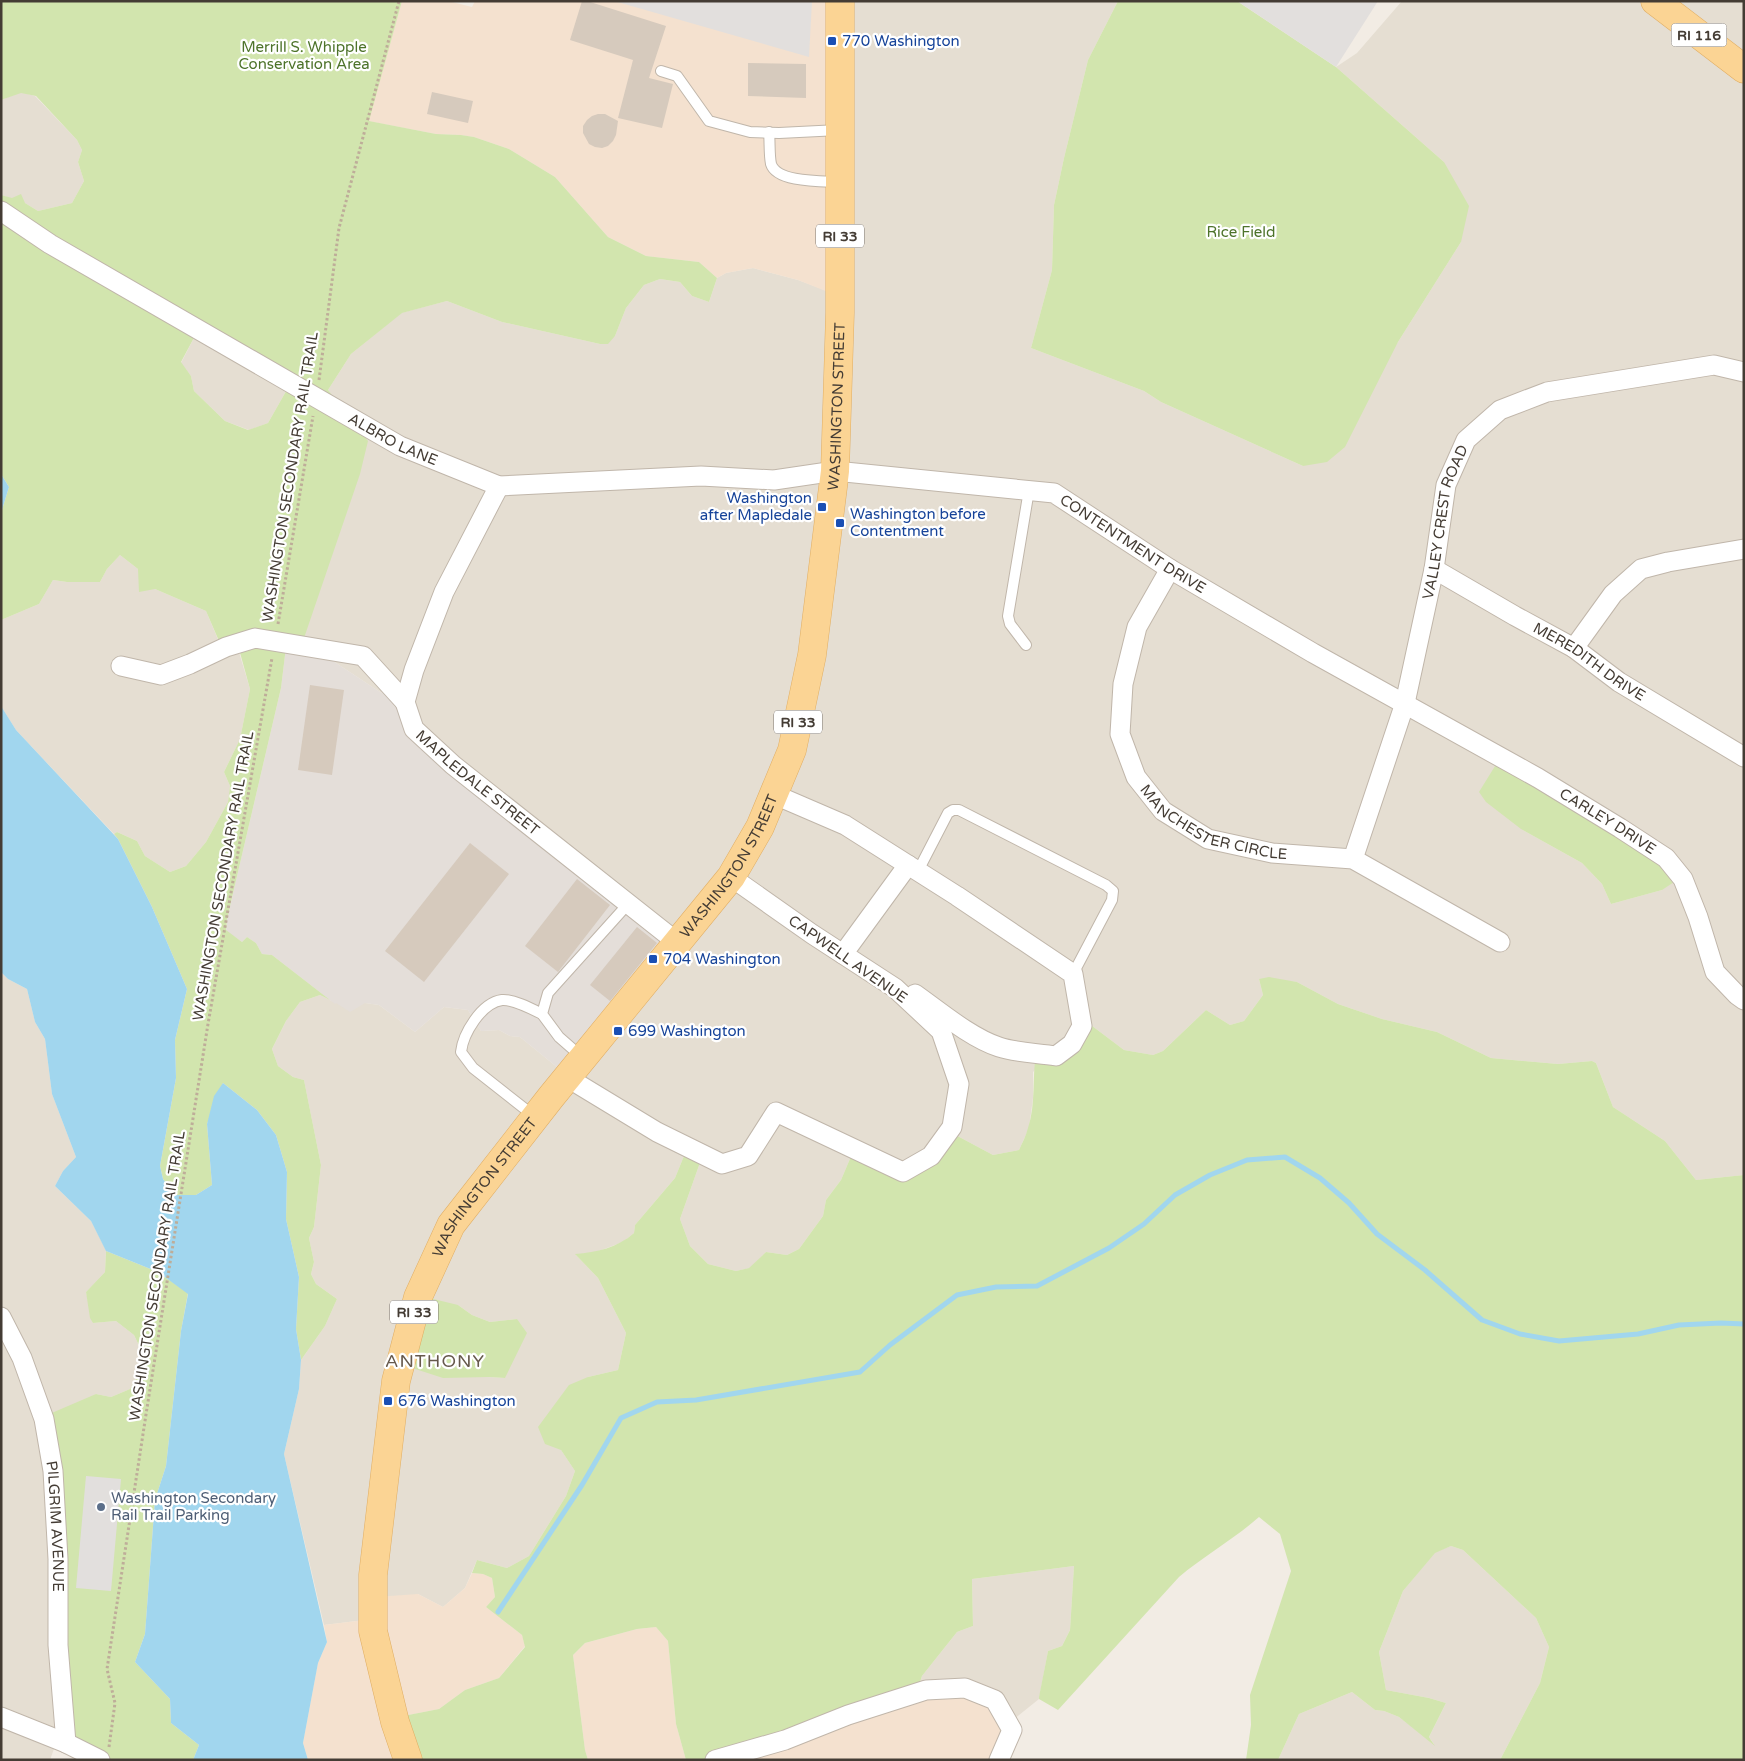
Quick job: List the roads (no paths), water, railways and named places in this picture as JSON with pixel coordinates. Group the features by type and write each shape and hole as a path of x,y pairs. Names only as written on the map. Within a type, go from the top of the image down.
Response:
{"main road":[{"name":"WASHINGTON STREET","path":"408,1760 396,1722 373,1631 373,1574 396,1381 418,1297 451,1225 535,1116 731,877 760,827 792,750 812,655 835,471 840,313 840,1"},
{"name":"RI 116","path":"1655,1 1744,69"}],"street":[{"name":"ALBRO LANE","path":"1,211 50,244 400,446 499,486 702,476 774,480 835,471"},
{"name":"VALLEY CREST ROAD","path":"1353,859 1406,703 1434,569 1446,485 1466,440 1500,410 1547,392 1714,365 1744,372"},
{"name":"CONTENTMENT DRIVE","path":"835,471 1054,493 1170,569 1313,652 1406,703"},
{"path":"405,702 414,670 444,592 499,486"},
{"path":"1574,648 1613,594 1641,569 1668,562 1744,549"},
{"name":"MANCHESTER CIRCLE","path":"1170,569 1136,628 1123,684 1120,734 1136,776 1163,811 1208,839 1272,853 1353,859 1500,942"},
{"name":"MEREDITH DRIVE","path":"1434,569 1574,648 1619,682 1744,758"},
{"path":"120,666 161,675 226,647 255,638 363,656 405,702"},
{"name":"MAPLEDALE STREET","path":"405,702 414,729 453,765 678,943"},
{"name":"CARLEY DRIVE","path":"1406,703 1538,778 1666,858 1682,879 1698,917 1715,972 1744,1000"},
{"path":"773,794 844,825 913,868 1073,974 1082,1026 1072,1044 1056,1056 999,1047 968,1031 913,992 895,988"},
{"path":"843,954 913,868"},
{"name":"CAPWELL AVENUE","path":"575,1068 657,1132 722,1164 748,1156 776,1112 904,1172 931,1156 952,1127 959,1084 941,1031 895,988 812,934 731,877"},
{"name":"PILGRIM AVENUE","path":"1,1317 22,1358 44,1419 53,1471 58,1559 58,1645 66,1743"},
{"path":"716,1760 785,1740 848,1715 926,1690 965,1688 995,1700 1012,1730 999,1760"},
{"path":"1,1717 66,1743 104,1755"}],"lane":[{"path":"661,71 677,76 709,122 750,132 840,130"},
{"path":"770,132 771,165 778,174 795,179 840,182"},
{"path":"1026,645 1010,624 1008,616 1029,490"},
{"path":"913,868 948,813 953,810 959,810 1106,885 1113,890 1112,900 1073,974"},
{"path":"542,1014 548,993 628,904"},
{"path":"535,1116 473,1068 461,1052 462,1041 473,1022 486,1008 502,1000 519,1003 542,1014 559,1037 575,1068"}],"water":[{"path":"1,474 9,487 1,513"},
{"path":"1,706 16,730 118,839 152,907 187,989 175,1040 176,1078 160,1166 163,1179 175,1195 196,1195 212,1185 207,1124 214,1096 223,1083 257,1110 276,1135 287,1172 286,1219 299,1277 296,1329 301,1360 299,1389 284,1454 327,1642 318,1663 303,1743 308,1760 193,1760 199,1745 171,1723 170,1699 135,1662 145,1634 155,1500 166,1466 181,1331 188,1294 158,1272 106,1251 91,1221 55,1186 63,1171 76,1157 52,1094 45,1039 35,1022 27,989 8,979 1,972"}],"waterway":[{"path":"498,1612 582,1485 621,1418 657,1402 696,1400 860,1372 890,1345 957,1295 996,1287 1037,1286 1109,1248 1144,1224 1175,1195 1210,1175 1247,1160 1285,1157 1320,1178 1349,1203 1377,1234 1425,1270 1482,1320 1520,1334 1559,1341 1638,1334 1679,1325 1744,1324"}],"place":[{"name":"770 Washington","path":"832,41"},
{"name":"Washington after Mapledale","path":"822,507"},
{"name":"Washington before Contentment","path":"840,523"},
{"name":"704 Washington","path":"653,959"},
{"name":"699 Washington","path":"618,1031"},
{"name":"676 Washington","path":"388,1401"},
{"name":"Washington Secondary Rail Trail Parking","path":"101,1507"}],"district":[{"name":"ANTHONY","path":"435,1361"}],"park label":[{"name":"Merrill S. Whipple Conservation Area","path":"304,56"},
{"name":"Rice Field","path":"1241,232"}]}
